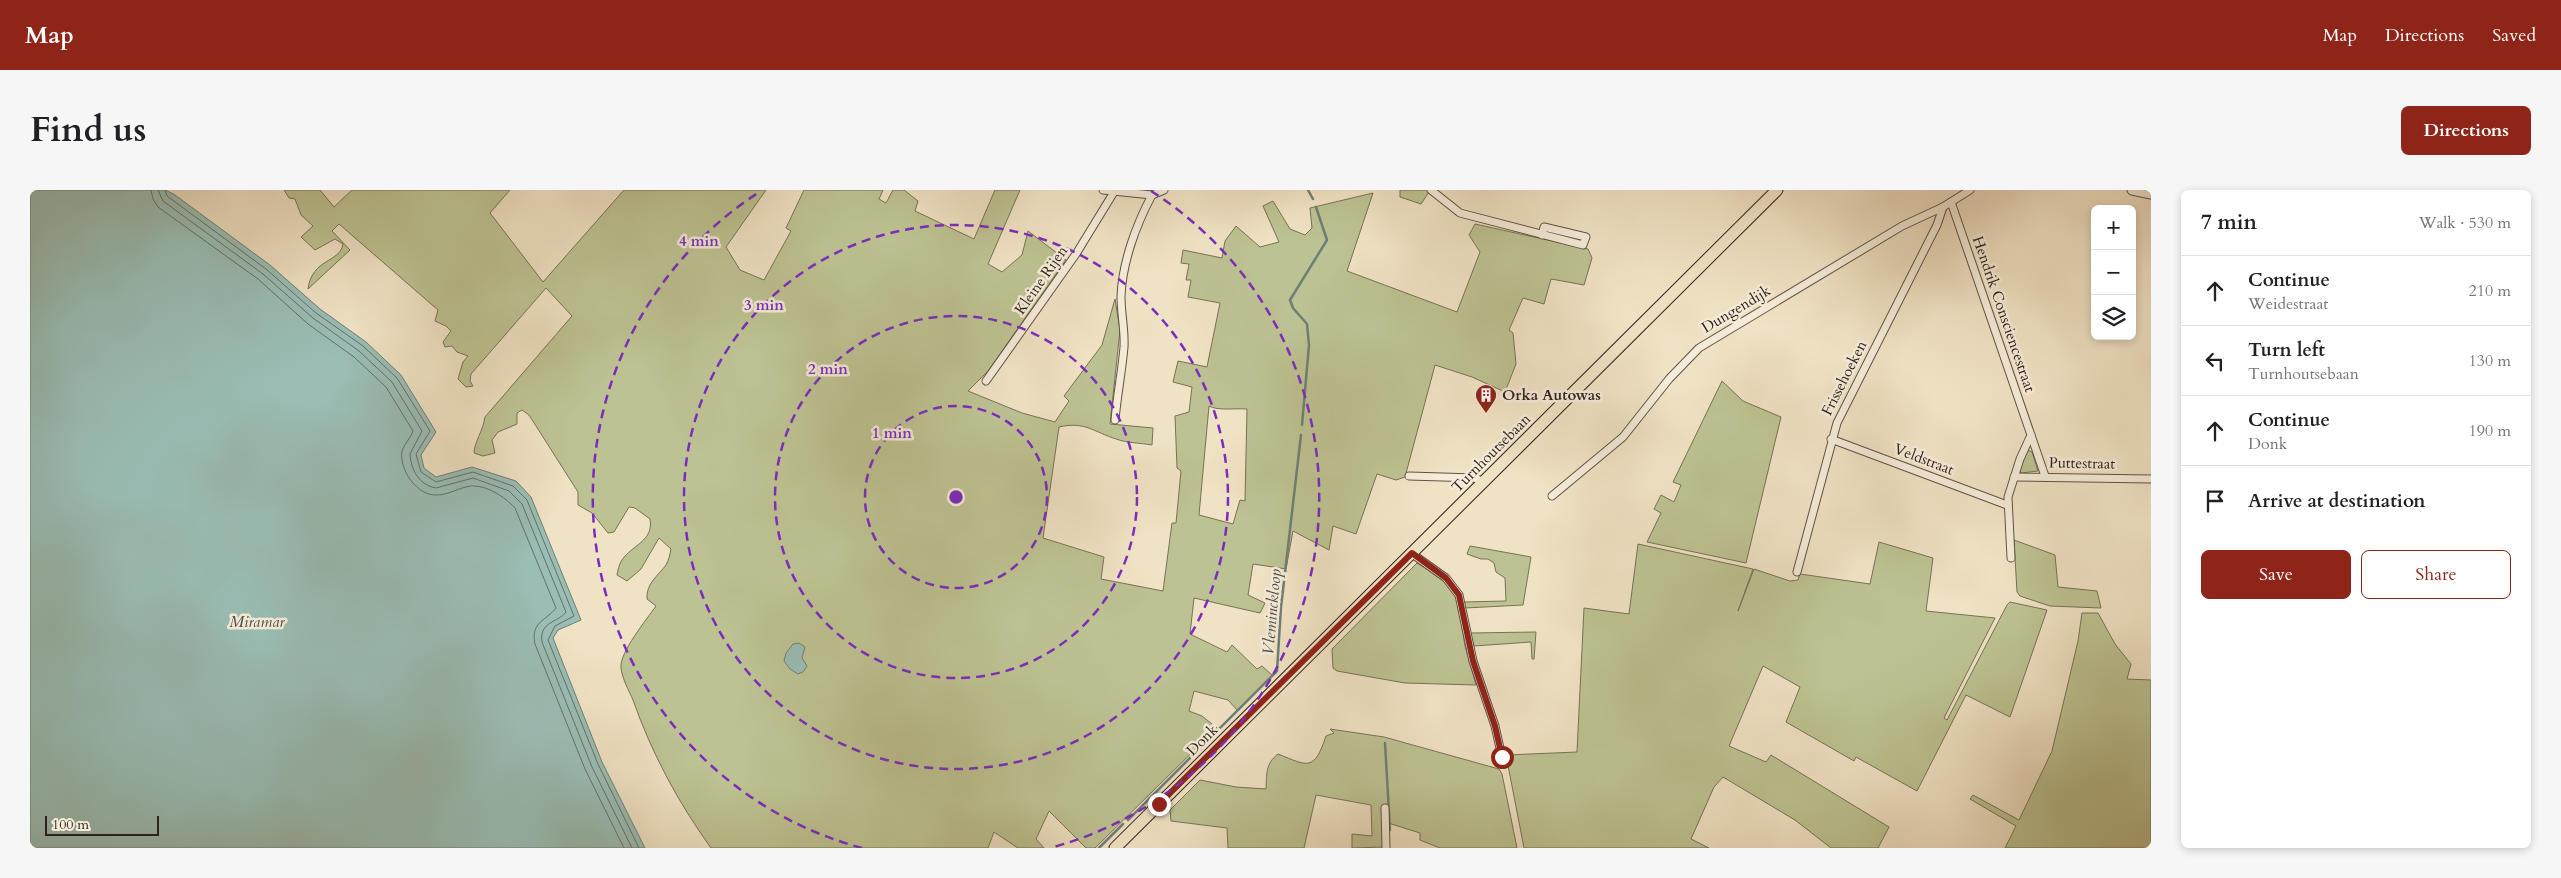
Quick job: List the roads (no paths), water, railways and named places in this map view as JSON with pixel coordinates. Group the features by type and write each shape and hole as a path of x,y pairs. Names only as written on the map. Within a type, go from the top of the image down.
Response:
{"main road":[{"name":"Turnhoutsebaan","path":"1311,653 1777,190"},
{"name":"Donk","path":"1115,848 1311,653"}],"street":[{"path":"1103,190 1152,194 1164,190"},
{"path":"1431,190 1460,213 1542,235 1583,246 1586,237 1544,227 1542,235"},
{"name":"Dungendijk","path":"1552,496 1620,441 1669,379 1699,348 1902,226 1944,207 1970,190"},
{"path":"2132,190 2151,194"},
{"name":"Kleine Rijen","path":"986,381 1076,254 1114,192"},
{"path":"1115,420 1124,349 1121,307 1123,278 1136,228 1152,194"},
{"name":"Hendrik Consciencestraat","path":"1951,202 2045,476"},
{"name":"Frissehoeken","path":"1797,572 1831,439 1842,410 1937,225 1944,207"},
{"path":"2011,558 2007,505 2014,477 2031,435"},
{"name":"Veldstraat","path":"1831,439 2007,505"},
{"path":"1409,476 1475,478 1483,482"},
{"name":"Puttestraat","path":"2014,477 2151,479"},
{"path":"1412,553 1446,578 1459,595 1473,661 1495,726 1502,757"},
{"path":"1385,808 1386,848"}],"water":[{"name":"Miramar","path":"30,190 166,190 175,195 270,265 320,309 366,342 401,375 436,432 421,455 424,468 436,477 472,467 516,481 531,497 581,620 558,630 553,638 602,762 645,848 30,848"},
{"path":"799,643 805,647 802,658 807,666 803,672 798,674 790,669 784,661 786,653 793,644"}],"waterway":[{"name":"Vleminckloop","path":"1308,190 1313,199"},
{"name":"Vleminckloop","path":"1302,425 1309,345 1307,324 1293,308 1290,300 1327,240 1316,207"},
{"name":"Vleminckloop","path":"1128,820 1277,671 1281,607 1301,435"},
{"path":"1385,743 1390,830"},
{"name":"Vleminckloop","path":"1099,848 1123,824"}],"place":[{"name":"Orka Autowas","path":"1486,414"}]}
